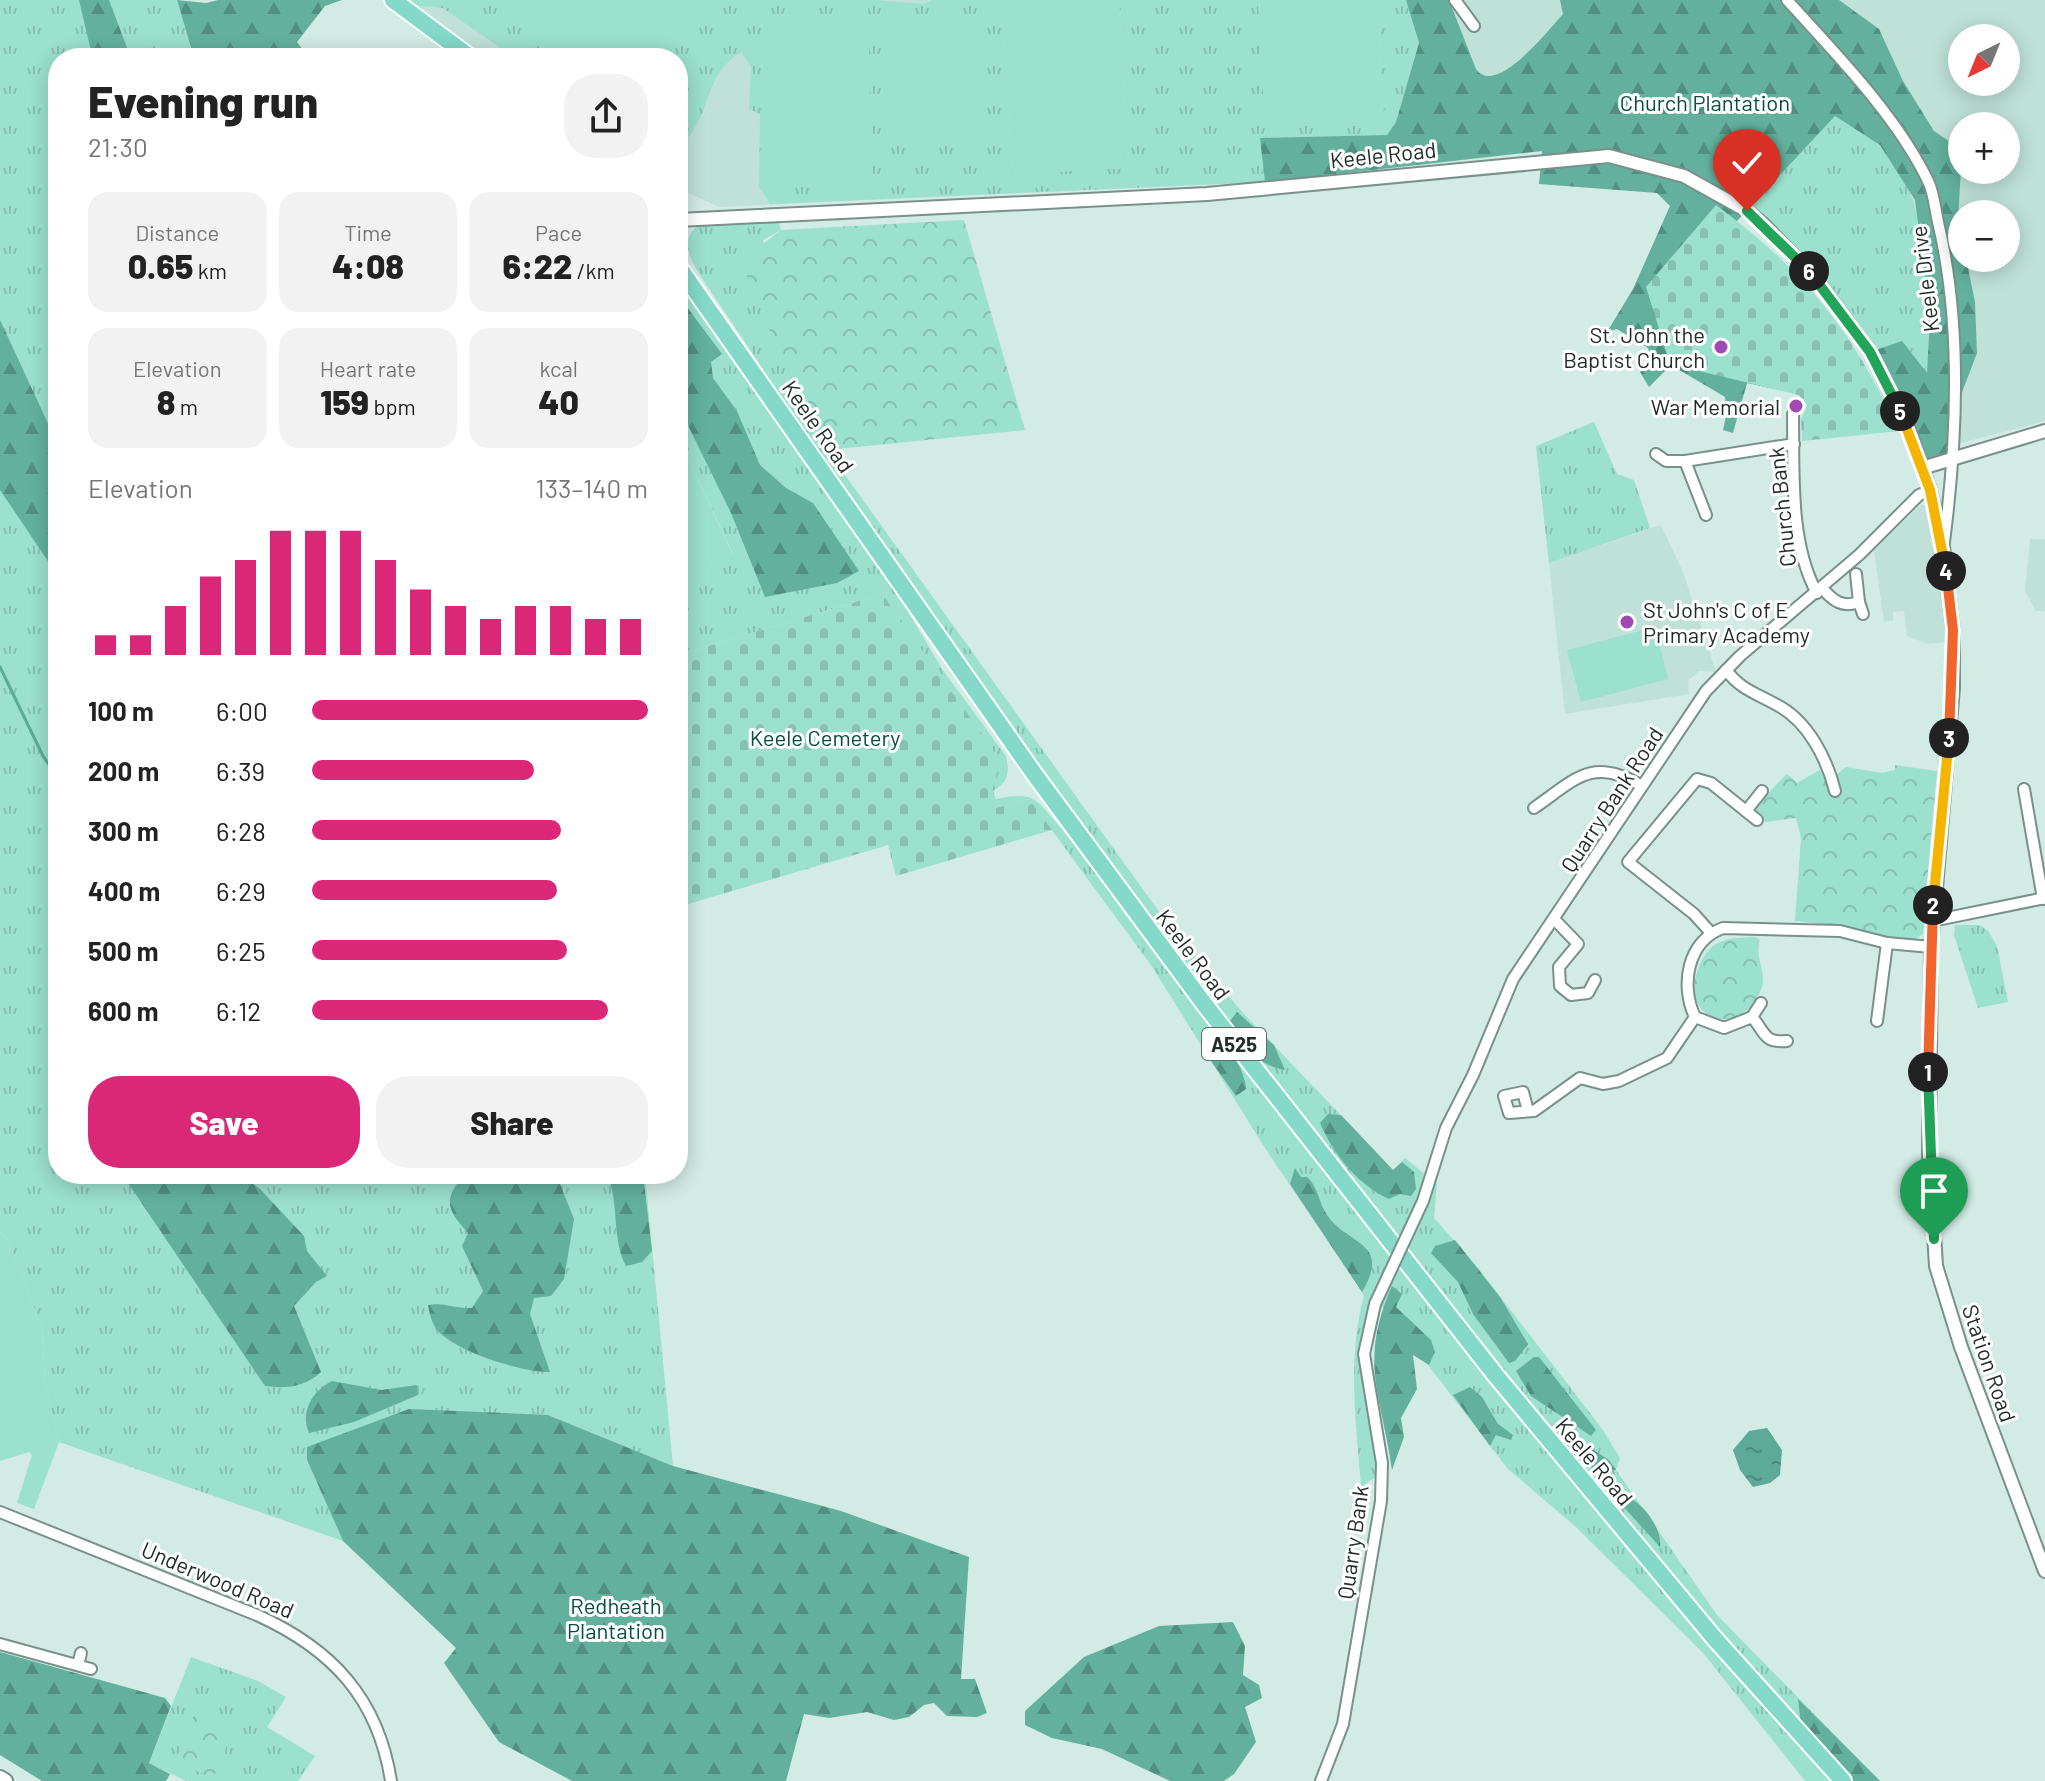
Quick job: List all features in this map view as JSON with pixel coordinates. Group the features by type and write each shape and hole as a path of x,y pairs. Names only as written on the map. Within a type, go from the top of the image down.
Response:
{"main road":[{"path":"393,0 458,48"},
{"name":"Keele Road","path":"688,280 1035,775 1214,1017 1505,1387 1715,1639 1843,1781"}],"street":[{"path":"1455,0 1474,26"},
{"name":"Keele Drive","path":"1787,0 1875,99 1929,182 1945,249 1951,321 1954,459 1943,547"},
{"name":"Keele Road","path":"688,220 1207,194 1609,156 1684,176 1747,211 1814,277 1870,352 1897,402 1930,490 1943,547"},
{"name":"Church Bank","path":"1793,414 1801,545 1809,578 1820,591"},
{"path":"1922,468 2045,431"},
{"path":"1656,454 1666,461 1685,461 1777,441 1794,444"},
{"path":"1685,461 1706,515"},
{"name":"Quarry Bank Road","path":"1423,1201 1446,1128 1473,1075 1513,979 1706,691 1726,670 1820,591 1919,495 1930,490"},
{"name":"Station Road","path":"1943,547 1953,630 1953,688 1931,947 1929,1153 1936,1266 1961,1347 2045,1571"},
{"path":"1856,574 1863,614"},
{"path":"1820,591 1838,603 1859,602"},
{"path":"1726,670 1739,686 1792,715 1824,756 1835,791"},
{"path":"1534,808 1581,775 1595,770 1617,771 1642,786"},
{"path":"1711,933 1694,914 1628,862 1697,779 1711,783 1757,820"},
{"path":"1932,921 2044,898 2024,789"},
{"path":"1746,811 1762,791"},
{"path":"1555,920 1578,944 1559,967 1560,986 1571,995 1588,993 1595,980"},
{"path":"1761,1003 1752,1017 1724,1028 1695,1017 1686,998 1687,980 1702,941 1711,933 1723,928 1840,931 1887,943 1931,947"},
{"path":"1877,1021 1887,943"},
{"path":"1528,1111 1534,1111 1580,1078 1603,1084 1619,1081 1667,1058 1695,1017"},
{"path":"1752,1017 1763,1037 1772,1042 1787,1041"},
{"name":"Quarry Bank","path":"1321,1781 1343,1724 1381,1501 1382,1463 1364,1354 1375,1304 1423,1201"},
{"name":"Underwood Road","path":"0,1512 257,1615 296,1635 342,1672 370,1709 386,1750 391,1781"},
{"path":"0,1644 91,1669"},
{"path":"78,1665 81,1653"}],"shaded area":[{"path":"405,0 2045,0 2045,421 1938,449 1756,204 1691,166 1543,151 1265,182 719,207 688,193 688,48 475,48"},
{"path":"1921,505 1927,505 1938,557 1947,642 1928,644 1907,636 1904,611 1893,612 1893,620 1884,622 1874,550"},
{"name":"St John's C of E Primary Academy","path":"1661,525 1683,572 1716,672 1699,671 1688,681 1689,694 1565,714 1549,563"},
{"path":"2030,539 2045,539 2045,611 2036,611 2025,591"}],"green space":[{"path":"0,0 177,0 191,48 48,48 48,1184 646,1184 673,1466 548,1415 350,1432 307,1447 307,1460 343,1541 59,1442 45,1383 42,1328 8,1240 0,1232"},
{"path":"79,0 109,0 127,48 90,48"},
{"path":"177,0 206,3 218,0 342,0 325,6 297,42 302,48 191,48"},
{"path":"405,0 509,0 534,35 551,48 501,48 443,8 411,5"},
{"path":"509,0 696,0 679,31 657,48 549,48 523,23"},
{"path":"696,0 875,0 925,4 931,0 1002,0 1012,174 1128,168 1119,0 1258,0 1266,127 1384,120 1377,0 1406,0 1419,43 1396,122 1387,135 1260,138 1265,182 770,204 759,186 760,114 749,109 751,67 741,52 719,73 689,136 688,48 657,48","holes":["834,14 839,194 838,186 766,187 761,16"]},
{"path":"1002,0 1119,0 1128,168 1012,174"},
{"path":"1258,0 1377,0 1384,120 1265,127"},
{"name":"Church Plantation","path":"1406,0 1449,0 1476,69 1485,76 1496,75 1509,68 1535,46 1563,14 1560,0 1839,0 1879,29 1903,81 1934,131 1948,140 1948,184 1960,184 1959,200 1948,200 1948,272 1969,272 1975,302 1977,353 1953,416 1954,459 1922,468 1870,352 1902,341 1927,373 1930,313 1915,200 1880,145 1835,116 1723,236 1779,390 1747,383 1733,433 1723,430 1727,412 1725,397 1671,365 1649,387 1640,372 1652,363 1648,348 1617,329 1607,332 1633,289 1670,206 1657,193 1539,184 1542,151 1265,182 1260,138 1387,135 1396,122 1419,43"},
{"path":"833,6 868,6 872,194 838,194 838,186 765,188 761,16 833,14"},
{"path":"984,17 988,135 890,135 884,21"},
{"path":"1834,116 1881,146 1911,196 1920,225 1928,285 1927,374 1870,352 1842,311 1747,211"},
{"path":"1716,205 1776,254 1824,305 1863,362 1899,431 1802,441 1801,419 1807,405 1799,395 1670,364 1646,287"},
{"path":"964,220 1025,430 827,450 811,427 745,272 750,254 781,230"},
{"path":"703,223 779,223 781,230 763,240 811,427 827,450 1175,934 1244,1014 1393,1170 1405,1158 1437,1184 1434,1218 1475,1264 1603,1430 1620,1458 1616,1470 1717,1615 1880,1781 1853,1781 1719,1633 1462,1326 1216,1009 1097,848 865,522 707,286 692,261 688,244 694,229"},
{"path":"688,290 891,583 942,669 1006,756 1007,776 993,791 996,799 1019,796 1034,800 1060,827 1439,1315 1677,1604 1832,1781 1805,1781 1704,1654 1576,1527 1508,1469 1385,1309 1371,1302 1359,1367 1379,1475 1365,1484 1367,1497 1362,1498 1354,1371 1355,1345 1364,1295 1265,1148 1153,968 1029,799 996,808 882,594 688,652 688,570 733,554 688,457"},
{"path":"688,308 722,354 711,362 713,378 737,411 760,465 786,488 813,503 859,571 837,583 765,597 731,513 688,425"},
{"path":"0,320 48,423 48,561 0,490"},
{"path":"1594,422 1617,474 1634,480 1650,528 1549,563 1536,446"},
{"path":"688,458 733,555 688,571"},
{"name":"Keele Cemetery","path":"882,594 1003,764 990,791 996,808 1029,799 1052,830 896,876 888,845 688,904 688,652"},
{"path":"1655,627 1668,679 1581,702 1567,650"},
{"path":"1895,765 1937,771 1923,934 1915,940 1795,921 1801,838 1796,818 1765,822 1754,807 1787,774 1797,783 1820,770 1831,793 1841,790 1836,775 1846,767 1882,773 1895,770"},
{"path":"1955,925 1980,925 1988,931 1997,946 2008,1002 1978,1008 1954,935"},
{"path":"1755,937 1760,940 1763,978 1760,992 1750,1007 1738,1016 1725,1019 1712,1017 1702,1010 1696,998 1694,983 1700,964 1710,949 1722,941"},
{"path":"1237,1012 1274,1045 1285,1070 1266,1064 1244,1046 1230,1021"},
{"path":"1211,1042 1225,1042 1232,1052 1246,1089 1236,1096 1203,1050"},
{"path":"1328,1114 1341,1115 1393,1170 1402,1162 1414,1172 1416,1189 1411,1196 1400,1194 1389,1199 1357,1177 1339,1157 1320,1123"},
{"path":"1295,1168 1301,1177 1311,1181 1327,1215 1370,1253 1370,1275 1362,1292 1290,1184"},
{"path":"129,1184 253,1184 304,1236 307,1251 327,1276 316,1282 294,1306 321,1372 295,1386 265,1386"},
{"path":"457,1184 560,1184 574,1219 564,1279 551,1296 534,1298 530,1314 550,1372 492,1360 462,1348 437,1330 428,1305 472,1308 483,1291 462,1246 468,1233 452,1211 450,1198"},
{"path":"644,1184 652,1251 642,1262 626,1266 621,1255 611,1185"},
{"path":"0,1232 8,1240 42,1328 45,1383 59,1442 34,1509 17,1503 32,1455 29,1452 0,1461"},
{"path":"1455,1240 1500,1297 1528,1344 1515,1361 1509,1363 1473,1314 1458,1282 1431,1253 1435,1246"},
{"path":"1392,1286 1402,1294 1396,1307 1431,1340 1435,1352 1429,1365 1413,1355 1417,1389 1401,1418 1404,1437 1392,1470 1374,1358 1382,1313"},
{"path":"1534,1357 1539,1357 1596,1430 1591,1436 1531,1396 1516,1371"},
{"path":"332,1381 381,1390 417,1385 418,1395 354,1422 309,1433 306,1417 310,1403 319,1390"},
{"path":"1470,1387 1482,1397 1498,1424 1513,1435 1511,1440 1496,1435 1490,1446 1453,1395"},
{"name":"Redheath Plantation","path":"409,1409 548,1415 673,1466 841,1511 969,1557 961,1679 975,1679 987,1713 977,1717 947,1716 934,1703 924,1705 909,1717 894,1720 867,1712 829,1718 804,1714 786,1781 572,1781 499,1742 444,1663 456,1648 343,1541 307,1460 307,1447"},
{"path":"1590,1448 1609,1460 1616,1470 1593,1468 1576,1459 1573,1452 1578,1449 1583,1453"},
{"path":"1625,1496 1638,1504 1655,1524 1660,1547 1621,1504"},
{"path":"1233,1622 1245,1646 1243,1675 1259,1685 1262,1698 1245,1707 1256,1742 1234,1774 1224,1781 1170,1781 1102,1749 1052,1738 1025,1725 1025,1711 1084,1657 1159,1626"},
{"path":"0,1652 165,1698 171,1706 149,1763 170,1774 166,1781 42,1781 0,1755"},
{"path":"191,1657 258,1681 286,1697 267,1727 315,1756 298,1781 186,1781 149,1763"},
{"path":"1798,1699 1880,1781 1853,1781 1801,1725"},
{"path":"194,1715 233,1731 213,1779 180,1762 177,1756"}],"water":[{"path":"1767,1428 1782,1450 1780,1475 1770,1483 1753,1487 1740,1470 1733,1450 1749,1431"}],"waterway":[{"path":"0,667 48,763"}],"place":[{"name":"St. John the Baptist Church","path":"1721,347"},
{"name":"War Memorial","path":"1796,406"},
{"name":"St John's C of E Primary Academy","path":"1627,622"}],"route":[{"path":"1747,211 1814,277 1870,352 1909,430 1930,490 1943,547 1953,630 1953,688 1932,909 1928,1087 1934,1239"}]}
